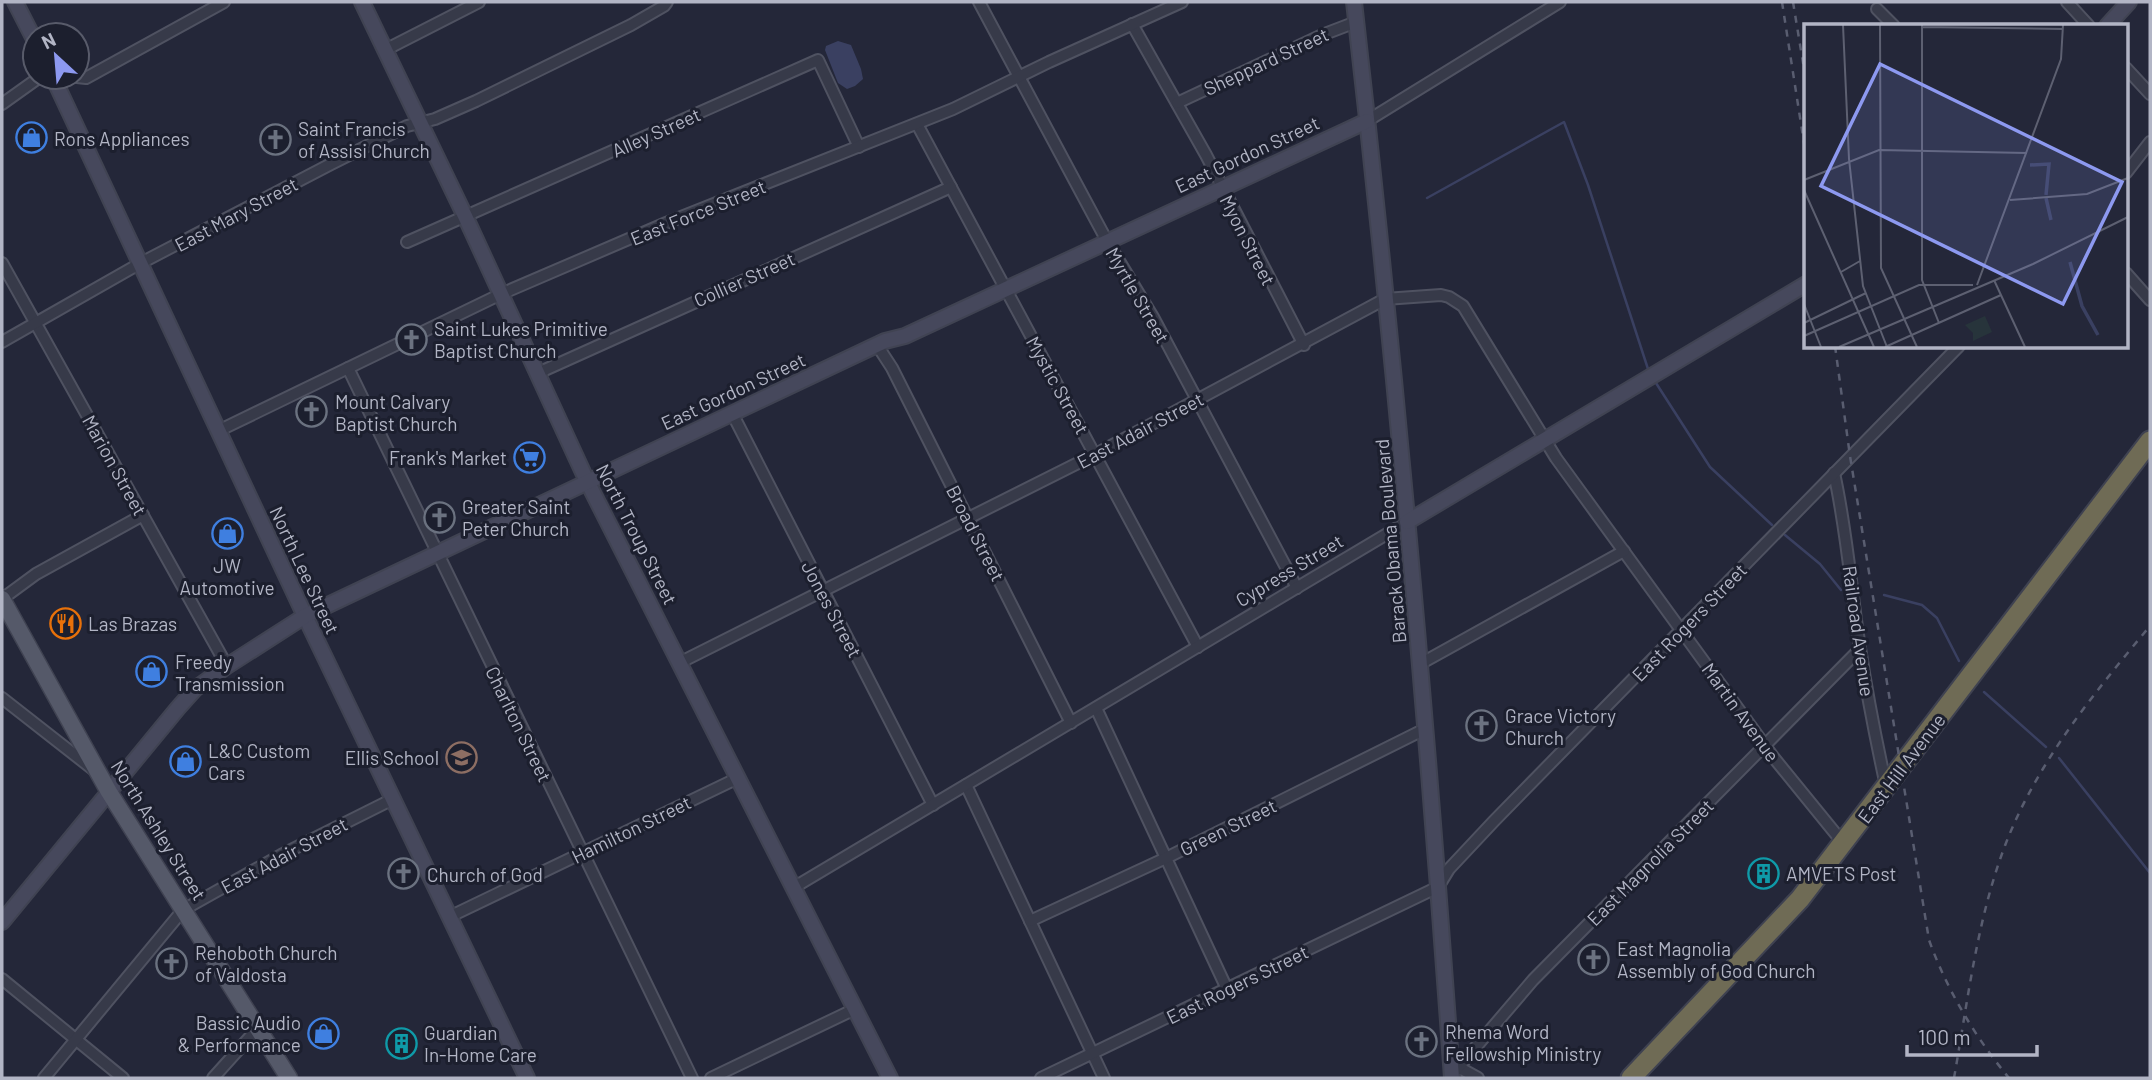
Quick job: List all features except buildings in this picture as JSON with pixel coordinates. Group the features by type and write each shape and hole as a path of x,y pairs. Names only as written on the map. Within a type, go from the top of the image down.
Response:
{"highway":[{"name":"East Hill Avenue","path":"1631,1078 1777,926 1844,844 2150,441"}],"main road":[{"name":"North Ashley Street","path":"2,599 109,792 289,1078"}],"street":[{"path":"16,2 25,21"},
{"path":"91,75 224,2"},
{"name":"North Troup Street","path":"362,2 465,216 587,481 890,1078"},
{"path":"385,50 479,2"},
{"name":"Myrtle Street","path":"979,2 1107,241 1147,307 1297,588"},
{"name":"East Force Street","path":"218,431 501,294 641,234 917,124 1182,2"},
{"name":"Barack Obama Boulevard","path":"1354,2 1420,664 1452,1075"},
{"name":"East Gordon Street","path":"2,922 195,689 305,616 877,345 905,336 1367,121 1560,2"},
{"path":"2067,2 2087,24"},
{"path":"2109,24 2129,2"},
{"name":"East Mary Street","path":"2,342 139,264 331,164 407,126 435,119 476,101 631,25 665,4"},
{"path":"1877,9 1892,24"},
{"name":"Sheppard Street","path":"1177,103 1322,35 1356,22"},
{"name":"Myon Street","path":"1132,24 1177,103 1304,345"},
{"name":"Alley Street","path":"407,242 818,60 859,147"},
{"path":"2128,70 2150,94"},
{"path":"2,104 21,90"},
{"name":"North Lee Street","path":"59,91 305,616 527,1078"},
{"name":"Mystic Street","path":"917,124 1198,647"},
{"path":"2128,170 2150,142"},
{"name":"Collier Street","path":"538,373 951,187"},
{"name":"Marion Street","path":"2,263 227,666"},
{"path":"2128,275 2150,300"},
{"name":"Cypress Street","path":"793,888 1804,285"},
{"name":"East Adair Street","path":"680,663 1096,454 1304,345 1385,299 1441,295 1450,297 1463,306 1544,441"},
{"name":"Broad Street","path":"877,345 892,368 969,518 1071,723"},
{"name":"East Rogers Street","path":"1041,1078 1438,887 1466,849 1957,348"},
{"name":"Charlton Street","path":"348,368 692,1078"},
{"name":"Jones Street","path":"732,413 821,592 933,806"},
{"name":"Martin Avenue","path":"1544,441 1808,803 1844,844"},
{"name":"Railroad Avenue","path":"1835,473 1860,649 1886,788"},
{"path":"2,599 36,574 143,515"},
{"path":"1420,664 1625,551"},
{"name":"East Magnolia Street","path":"1452,1075 1533,980 1860,649"},
{"path":"2,698 99,774"},
{"path":"1096,708 1227,989"},
{"name":"Green Street","path":"1030,921 1166,858 1424,729"},
{"name":"Hamilton Street","path":"449,917 738,778"},
{"path":"966,785 1104,1078"},
{"name":"East Adair Street","path":"44,1078 183,910 281,855 393,799"},
{"path":"2,979 123,1078"},
{"path":"711,1078 855,1009"},
{"path":"214,1078 258,1028"},
{"path":"1452,1075 1478,1078"}],"water":[{"path":"838,41 851,45 863,79 847,89 838,83 825,50 826,46"}],"waterway":[{"path":"1427,198 1564,122 1588,185 1648,369"},
{"path":"1656,383 1710,467 1772,525"},
{"path":"1785,535 1820,564 1841,590"},
{"path":"1884,595 1922,605 1937,618 1959,661"},
{"path":"1984,692 2046,747"},
{"path":"2059,758 2150,873"}],"railway":[{"path":"1782,2 1804,143"},
{"path":"1793,2 1804,69"},
{"path":"1835,348 1850,456 1929,940 1944,977 1963,1012 2009,1078"},
{"path":"1954,1078 1980,930 1996,871 2019,813 2069,729 2150,626"}],"place":[{"name":"Rons Appliances","path":"31,138"},
{"name":"Saint Francis of Assisi Church","path":"275,139"},
{"name":"Saint Lukes Primitive Baptist Church","path":"411,339"},
{"name":"Mount Calvary Baptist Church","path":"312,412"},
{"name":"Frank's Market","path":"530,457"},
{"name":"Greater Saint Peter Church","path":"439,517"},
{"name":"JW Automotive","path":"227,534"},
{"name":"Las Brazas","path":"65,623"},
{"name":"Freedy Transmission","path":"152,672"},
{"name":"Grace Victory Church","path":"1482,726"},
{"name":"Ellis School","path":"462,757"},
{"name":"L&C Custom Cars","path":"185,761"},
{"name":"AMVETS Post","path":"1763,873"},
{"name":"Church of God","path":"404,874"},
{"name":"East Magnolia Assembly of God Church","path":"1594,959"},
{"name":"Rehoboth Church of Valdosta","path":"172,963"},
{"name":"Bassic Audio & Performance","path":"324,1033"},
{"name":"Rhema Word Fellowship Ministry","path":"1422,1042"},
{"name":"Guardian In-Home Care","path":"401,1043"}]}
